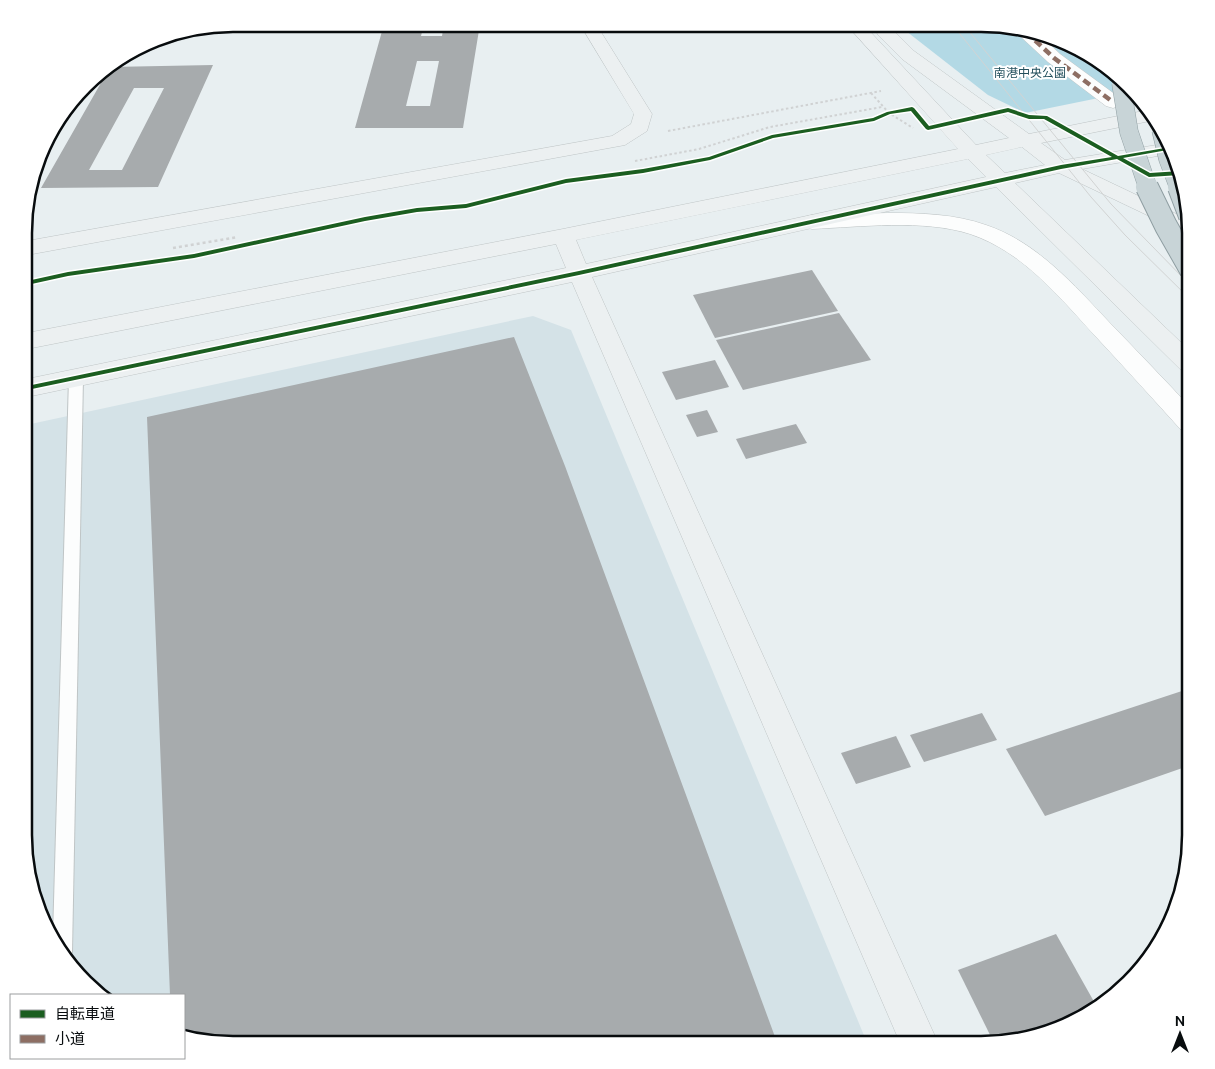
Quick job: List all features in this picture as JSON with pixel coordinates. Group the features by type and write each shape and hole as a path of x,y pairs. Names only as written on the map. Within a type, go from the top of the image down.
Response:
{"highway":[{"path":"1122,89 1124,112 1132,149 1154,201 1182,253"},
{"path":"1168,158 1173,172"}],"street":[{"path":"32,247 618,141 640,128 643,114 593,32"},
{"path":"861,32 973,153 1182,357"},
{"path":"886,32 908,55 990,114 1024,142 1061,167 1182,225"},
{"path":"1033,39 1054,58 1113,102"},
{"path":"32,340 563,236 973,153 1144,115"},
{"path":"32,387 579,272 1061,167 1164,149"},
{"path":"812,222 927,220 966,226 997,238 1038,264 1059,283 1182,414"},
{"path":"563,236 916,1036"}],"lane":[{"path":"62,941 76,378"}],"path":[{"path":"668,131 885,90"},
{"path":"871,93 889,113 914,129"},
{"path":"32,282 77,273 194,256 365,219 418,210 466,206 566,182 643,171 710,158 772,137 874,119 889,113 904,111"}],"shaded area":[{"path":"533,316 571,330 864,1036 220,1036 185,1031 185,994 110,994 82,968 59,936 43,900 34,862 32,836 32,424"}],"green space":[{"name":"南港中央公園","path":"907,32 982,32 1034,39 1082,59 1104,74 1125,93 1025,113 988,95"}],"building":[{"path":"382,32 422,32 421,36 442,36 443,32 479,32 463,128 355,128","holes":["417,61 439,61 430,106 406,106"]},
{"path":"213,65 158,187 41,188 102,81 121,67","holes":["134,88 164,88 122,170 89,170"]},
{"path":"812,270 838,311 715,338 693,295"},
{"path":"839,313 871,360 743,390 716,340"},
{"path":"514,337 565,466 775,1036 220,1036 185,1031 185,994 170,994 147,417"},
{"path":"715,360 729,387 676,400 662,372"},
{"path":"707,410 718,432 697,437 686,415"},
{"path":"796,424 807,443 746,459 736,439"},
{"path":"1182,691 1182,768 1045,816 1006,749"},
{"path":"982,713 997,740 924,762 910,735"},
{"path":"896,736 911,767 856,784 841,753"},
{"path":"1056,934 1094,1002 1071,1016 1034,1030 991,1036 958,970"}],"tram line":[{"path":"958,32 1091,197 1125,235 1182,291"},
{"path":"970,32 1111,204 1182,277"}],"marked path":[{"path":"1033,39 1054,58 1113,102"}],"cycle path":[{"path":"32,282 68,274 194,256 365,219 417,210 466,206 566,181 643,171 710,158 772,137 874,119 889,113 912,109 928,128 1008,110 1029,117 1045,117 1149,175 1173,173"},
{"path":"32,387 579,273 1061,167 1164,149"}]}
